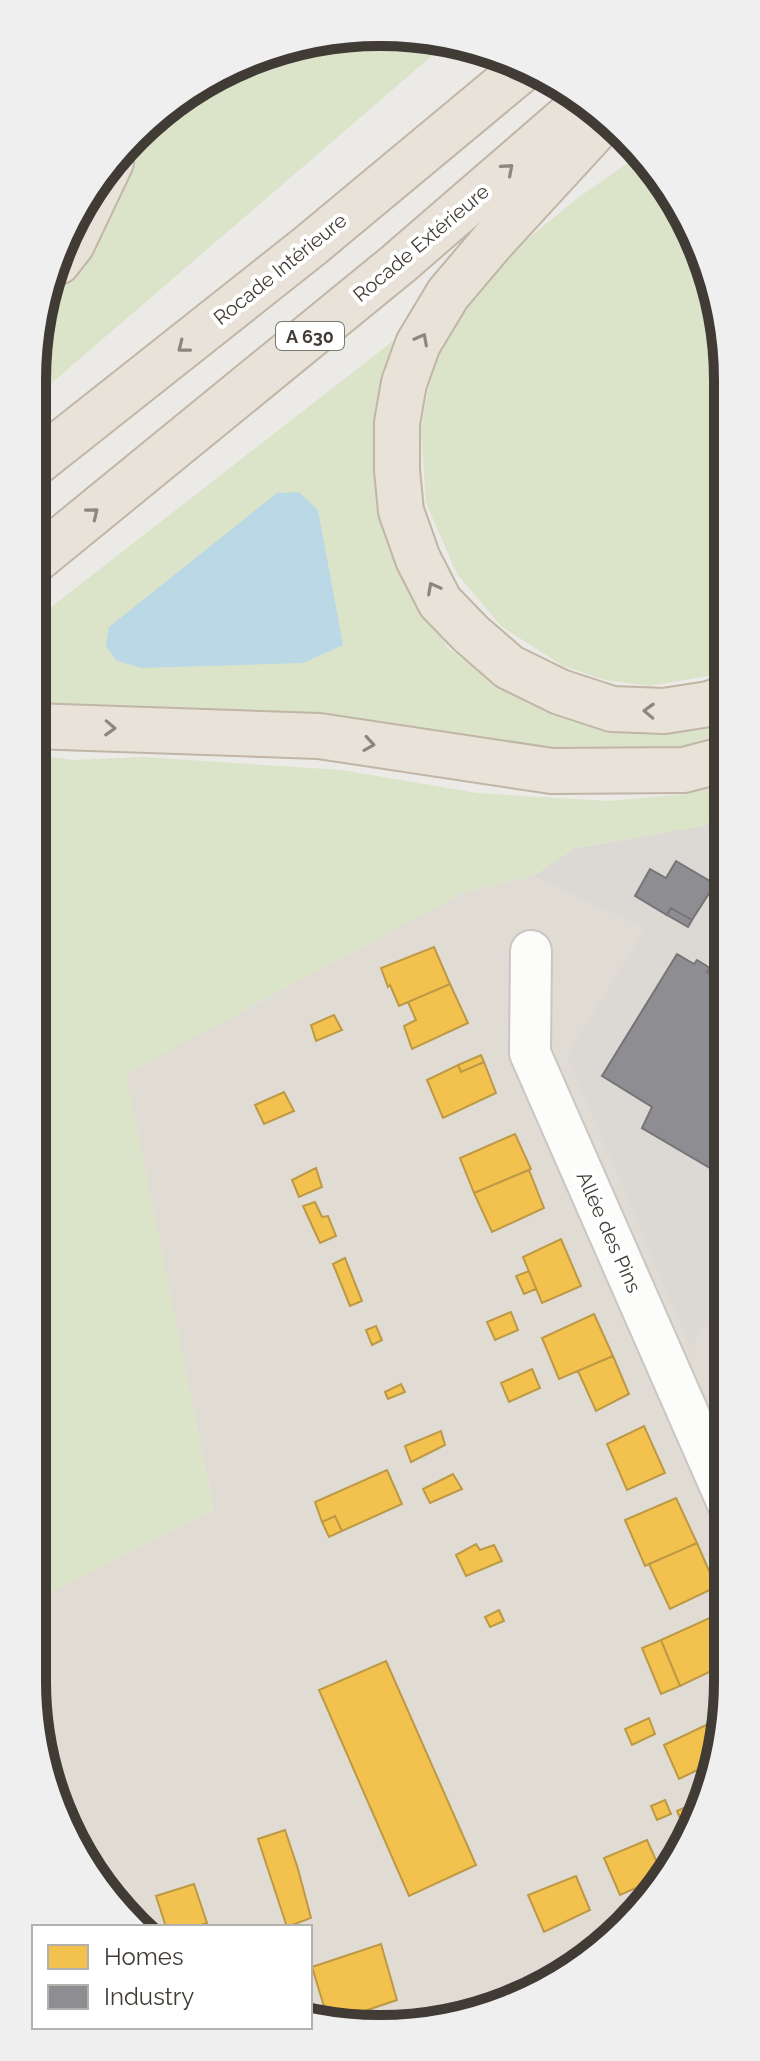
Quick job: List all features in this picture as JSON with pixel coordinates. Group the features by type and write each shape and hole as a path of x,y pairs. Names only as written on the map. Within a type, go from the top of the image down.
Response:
{"highway":[{"path":"311,245 491,65"},
{"name":"Rocade Intérieure","path":"46,455 311,245 516,75"},
{"name":"Rocade Extérieure","path":"46,552 398,264 576,110"},
{"path":"598,127 448,294 418,344 404,383 397,423 401,511 418,559 440,602 509,667 560,692 612,709 664,711 714,702"},
{"path":"46,726 319,736 552,771 684,770 714,762"}],"street":[{"name":"Allée des Pins","path":"531,951 530,1053 714,1472"}],"shaded area":[{"path":"714,822 714,1308 691,1348 567,1056 645,929 533,876 575,848"},
{"path":"533,876 646,929 568,1056 691,1347 714,1308 714,1681 711,1725 703,1767 689,1809 658,1867 616,1917 583,1946 528,1981 466,2004 402,2014 336,2012 312,2008 312,1925 153,1925 102,1867 71,1809 52,1746 46,1681 46,1595 214,1510 125,1074 466,891"}],"green space":[{"path":"380,46 438,51 46,388 49,336 59,287 88,250 133,158 160,129 194,102 252,71 294,57 336,49"},
{"path":"631,160 658,194 680,232 703,294 711,336 714,380 714,675 649,686 605,680 563,666 502,627 457,574 426,503 421,429 432,365 466,300 519,246 575,200"},
{"path":"398,337 396,556 411,597 431,620 448,648 526,700 714,709 714,739 674,748 589,752 501,747 329,715 162,708 46,709 46,611"},
{"path":"46,756 73,760 144,757 342,770 477,793 608,801 686,794 714,787 714,822 575,848 533,876 466,891 126,1074 214,1510 46,1595"}],"water":[{"path":"299,492 318,510 343,645 303,663 140,668 116,660 106,647 109,627 277,493"}],"building: Homes":[{"path":"434,947 450,984 399,1006 381,968"},
{"path":"450,984 468,1023 412,1049 404,1026 416,1020 408,1002"},
{"path":"334,1015 342,1030 316,1041 311,1025"},
{"path":"481,1055 484,1062 461,1072 458,1065"},
{"path":"484,1062 496,1093 443,1118 427,1080 458,1065 461,1072"},
{"path":"284,1092 294,1111 264,1124 255,1105"},
{"path":"515,1134 531,1169 474,1193 460,1158"},
{"path":"316,1168 322,1187 299,1197 292,1180"},
{"path":"529,1170 544,1208 492,1232 474,1193"},
{"path":"315,1202 322,1217 328,1216 336,1236 320,1243 303,1206"},
{"path":"561,1239 581,1286 542,1303 523,1257"},
{"path":"345,1258 362,1301 350,1306 333,1264"},
{"path":"529,1271 536,1289 524,1294 516,1276"},
{"path":"511,1312 518,1330 495,1340 487,1322"},
{"path":"594,1314 613,1356 559,1379 542,1338"},
{"path":"376,1326 382,1340 372,1345 366,1330"},
{"path":"613,1356 629,1394 596,1411 578,1371"},
{"path":"532,1369 540,1388 509,1402 501,1383"},
{"path":"401,1384 405,1392 388,1399 385,1392"},
{"path":"644,1426 665,1473 627,1490 607,1444"},
{"path":"441,1431 445,1445 411,1462 405,1446"},
{"path":"387,1470 402,1504 342,1531 335,1516 322,1522 315,1502"},
{"path":"453,1474 462,1489 430,1503 423,1489"},
{"path":"676,1498 697,1543 645,1566 625,1520"},
{"path":"335,1516 342,1531 329,1537 322,1522"},
{"path":"697,1543 714,1588 670,1609 649,1564"},
{"path":"476,1544 480,1550 494,1545 502,1561 466,1576 456,1555"},
{"path":"499,1610 504,1621 490,1627 485,1617"},
{"path":"714,1616 714,1670 680,1686 661,1640"},
{"path":"661,1640 680,1686 661,1694 642,1648"},
{"path":"386,1661 476,1865 409,1896 319,1690"},
{"path":"649,1718 655,1734 632,1745 625,1729"},
{"path":"711,1723 703,1767 679,1779 664,1745"},
{"path":"665,1800 671,1814 657,1820 651,1806"},
{"path":"690,1805 682,1824 677,1811"},
{"path":"285,1830 311,1918 286,1925 258,1839"},
{"path":"647,1840 659,1866 645,1884 620,1895 604,1858"},
{"path":"576,1876 590,1910 544,1932 528,1895"},
{"path":"194,1884 207,1923 165,1925 156,1896"},
{"path":"381,1944 397,2000 356,2014 325,2010 312,1967"}],"building: Industry":[{"path":"676,861 714,883 692,920 671,908 667,915 635,896 650,869 666,878"},
{"path":"671,908 692,920 688,927 667,915"},
{"path":"677,954 694,964 697,960 710,968 707,972 714,976 714,1170 642,1128 652,1107 602,1076"}]}
